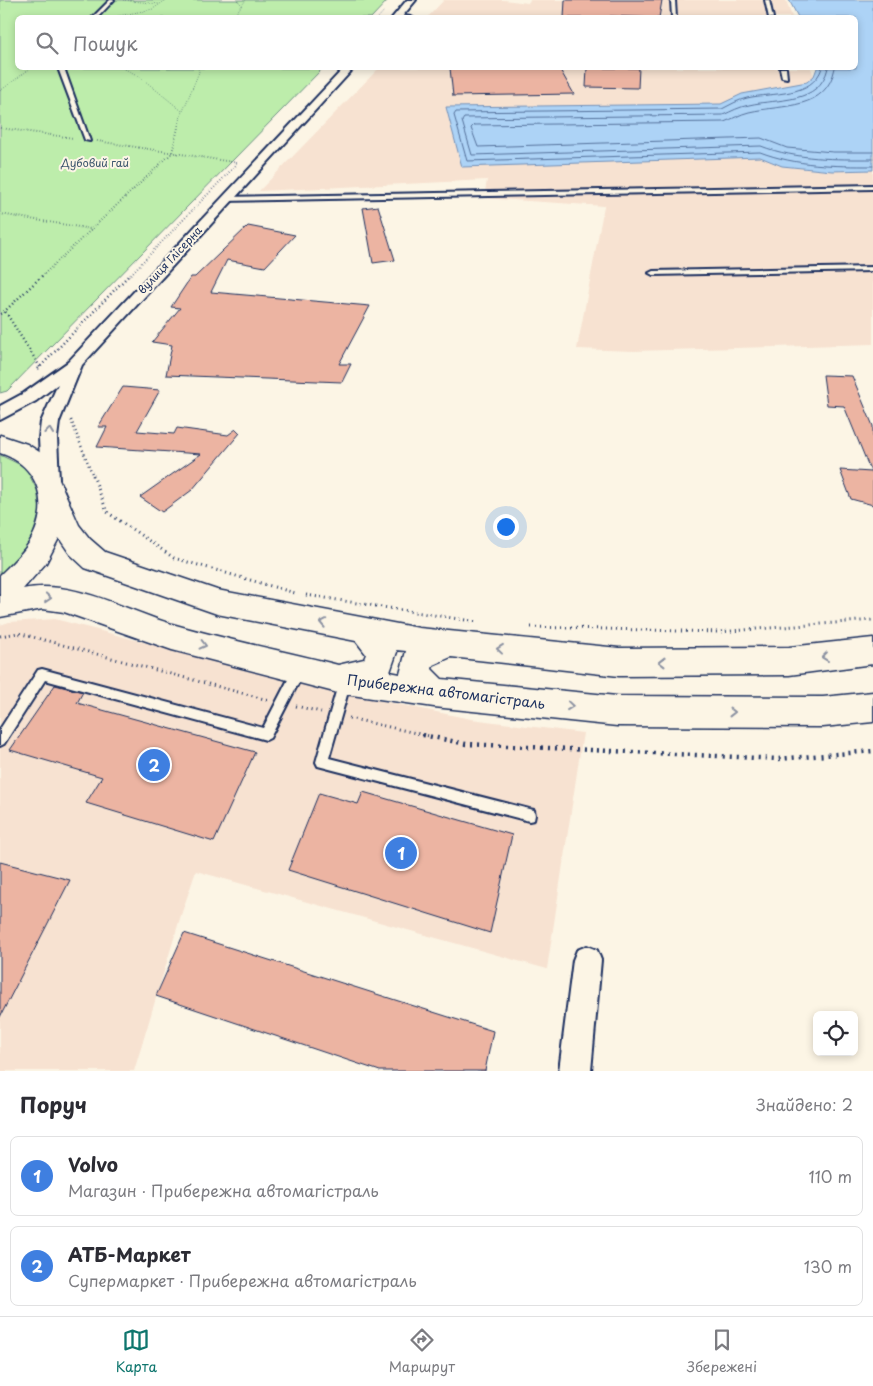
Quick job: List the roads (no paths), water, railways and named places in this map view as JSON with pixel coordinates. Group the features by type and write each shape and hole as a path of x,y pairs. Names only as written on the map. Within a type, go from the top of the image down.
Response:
{"main road":[{"path":"0,444 23,452 39,464 52,489 70,536 80,548 95,560 217,602 366,632 450,644 619,662 789,661 873,651"},
{"path":"0,592 20,575 40,548 52,522 52,489"},
{"name":"Прибережна автомагістраль","path":"0,605 43,597 65,600 172,636 342,680 434,693 617,711 823,712 873,707"},
{"path":"342,680 375,670 382,652 366,632"},
{"path":"434,693 415,673 419,657 450,644"}],"street":[{"path":"398,15 412,0"},
{"name":"вулиця Глісерна","path":"52,489 48,438 50,422 75,363 256,165 346,70"},
{"path":"0,414 30,397 75,363"},
{"path":"574,1071 587,960"}],"lane":[{"path":"97,15 112,0"},
{"path":"673,0 674,15"},
{"path":"767,0 770,15"},
{"path":"62,70 88,140"},
{"path":"784,70 785,76"},
{"path":"226,199 873,187"},
{"path":"653,273 873,269"},
{"path":"0,740 42,674 266,734 299,669"},
{"path":"342,680 322,762 529,815"}],"water":[{"path":"789,0 873,0 873,170 832,171 782,166 760,157 462,167 446,107 721,104 742,94 807,82 814,76 816,70 858,70 858,15 797,15"}],"place":[{"name":"АТБ-Маркет","path":"154,765"},
{"name":"Volvo","path":"401,853"}],"park label":[{"name":"Дубовий гай","path":"95,163"}]}
